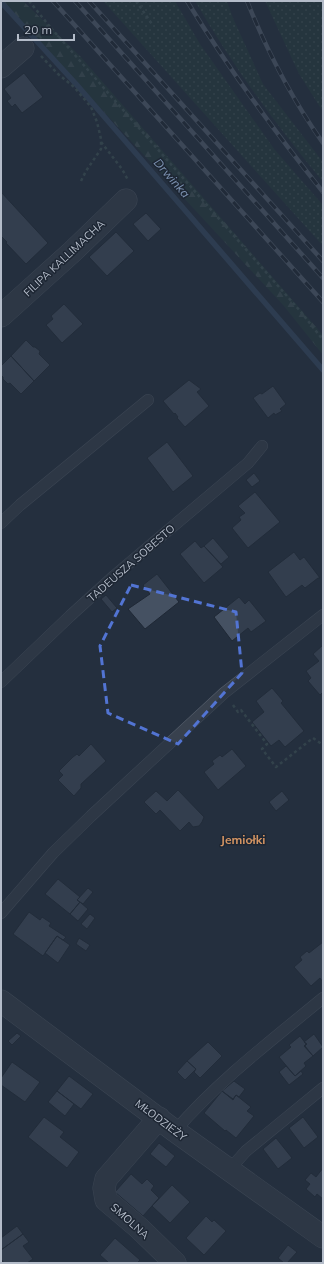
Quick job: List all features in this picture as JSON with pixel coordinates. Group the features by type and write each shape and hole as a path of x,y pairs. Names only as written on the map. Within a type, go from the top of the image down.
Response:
{"street":[{"path":"1,67 31,51"},
{"name":"FILIPA KALLIMACHA","path":"1,316 72,252 126,200"},
{"name":"MŁODZIEŻY","path":"1,1001 167,1125 323,1237"},
{"name":"SMOLNA","path":"167,1125 106,1179 104,1188 106,1200 139,1228 175,1263"}],"lane":[{"path":"1,523 20,505 148,400"},
{"name":"TADEUSZA SOBESTO","path":"1,682 114,576 248,463 262,446"},
{"path":"1,913 53,853 80,826 224,693 323,615"},
{"path":"167,1125 188,1116 216,1088 323,998"},
{"path":"229,1170 246,1151 323,1088"}],"path":[{"path":"29,1 51,28 301,312 323,340"},
{"path":"136,1 152,24"},
{"path":"45,33 51,28"},
{"path":"31,51 74,87 91,107 98,122 101,149 86,171 80,183"},
{"path":"101,142 122,168 128,180 126,200"},
{"path":"224,693 238,712 241,710 267,744 262,749 276,767 313,738 323,745"}],"highlighted area":[{"path":"131,585 236,612 242,673 178,744 108,713 100,646"}],"green space":[{"path":"1,1 23,1 80,56 323,335 323,355 283,305"},
{"path":"103,1 175,1 200,44 275,150 323,205 323,246"},
{"path":"195,1 227,1 233,18 263,84 323,162 323,182 288,139 255,94 209,25"},
{"path":"265,1 323,1 323,112 299,74"}],"building":[{"path":"24,73 43,97 22,113 15,104 12,107 7,101 11,98 4,89"},
{"path":"1,192 48,243 26,264 1,236"},
{"path":"146,213 161,229 148,241 133,224"},
{"path":"116,232 134,251 107,276 89,257"},
{"path":"64,304 83,324 62,343 46,325 53,319 51,316"},
{"path":"26,340 40,351 39,354 50,365 34,381 11,356"},
{"path":"11,356 34,381 21,394 10,383 8,384 1,375 1,366"},
{"path":"189,380 201,389 197,392 209,406 185,427 177,418 178,417 175,413 174,414 163,401"},
{"path":"273,386 286,404 280,409 282,411 275,415 274,413 268,418 253,398 260,393 262,394"},
{"path":"167,442 193,476 173,492 147,458"},
{"path":"254,473 260,481 252,487 246,480"},
{"path":"255,492 280,522 248,548 232,528 241,520 239,517 245,513 238,506"},
{"path":"213,538 229,557 221,564 204,546"},
{"path":"195,541 201,548 204,546 223,567 204,583 180,554"},
{"path":"294,552 300,560 304,557 320,578 305,588 302,585 286,597 268,572"},
{"path":"157,574 179,602 145,629 128,609 150,594 143,585"},
{"path":"106,595 117,608 112,612 101,599"},
{"path":"239,597 245,604 249,600 266,621 251,632 248,628 232,641 214,617"},
{"path":"323,645 323,692 320,695 308,681 311,678 306,671 319,661 313,654"},
{"path":"272,688 283,701 281,703 304,731 285,747 279,740 271,746 252,722 264,712 256,701"},
{"path":"91,744 106,761 81,784 81,788 74,796 58,780 63,775 59,771 73,757 77,754 79,756"},
{"path":"232,749 246,766 218,790 204,772 214,764 212,761 220,755 222,757"},
{"path":"178,790 204,817 199,826 193,827 189,822 180,831 160,810 156,814 144,802 156,791 167,801"},
{"path":"282,791 289,800 276,811 269,802"},
{"path":"58,879 80,897 77,900 80,902 70,914 45,894"},
{"path":"88,888 93,892 83,904 77,900"},
{"path":"80,902 88,909 78,921 70,914"},
{"path":"29,912 40,920 42,917 51,923 49,926 66,937 63,940 57,936 43,956 13,934"},
{"path":"90,914 95,918 87,929 81,924"},
{"path":"57,936 70,945 58,963 45,953"},
{"path":"79,938 90,945 86,951 76,944"},
{"path":"323,942 323,980 322,981 320,978 311,986 294,967 302,960 300,957 307,951 309,953"},
{"path":"17,1033 21,1036 12,1045 8,1041"},
{"path":"314,1034 323,1047 313,1056 305,1046 307,1044 304,1042"},
{"path":"300,1036 306,1044 304,1046 313,1056 304,1063 306,1066 295,1076 279,1057 291,1047 289,1045"},
{"path":"208,1042 222,1056 200,1078 194,1072 196,1069 187,1061"},
{"path":"187,1061 196,1069 185,1080 177,1072"},
{"path":"12,1062 40,1082 25,1102 1,1085 1,1078"},
{"path":"286,1066 295,1076 301,1071 303,1074 289,1085 279,1072"},
{"path":"69,1076 93,1094 81,1109 57,1091"},
{"path":"234,1081 245,1089 239,1097 236,1095 233,1099 222,1091"},
{"path":"57,1091 74,1104 65,1116 48,1102"},
{"path":"222,1091 233,1100 236,1095 251,1107 247,1111 254,1116 236,1138 226,1130 225,1131 204,1113"},
{"path":"44,1117 64,1132 60,1137 79,1152 67,1168 28,1137"},
{"path":"303,1117 318,1137 304,1148 289,1128"},
{"path":"276,1138 292,1158 278,1169 263,1149"},
{"path":"159,1143 175,1156 166,1167 150,1154"},
{"path":"323,1168 323,1199 317,1194 315,1197 306,1189 310,1184 305,1180 311,1173 316,1177"},
{"path":"131,1174 142,1184 147,1179 154,1186 151,1190 159,1198 143,1216 115,1192"},
{"path":"172,1185 190,1202 170,1223 152,1206"},
{"path":"206,1216 212,1222 214,1220 226,1231 204,1255 186,1238"},
{"path":"17,1226 23,1234 1,1250 1,1238"},
{"path":"23,1234 29,1242 23,1246 33,1259 27,1263 4,1263 1,1259 1,1250"},
{"path":"115,1238 140,1260 137,1263 109,1263 100,1255"},
{"path":"288,1245 297,1252 287,1263 284,1263 278,1258"}],"waterway":[{"name":"Drwinka","path":"1,2 76,84 323,370"}],"railway":[{"path":"53,1 323,302"},
{"path":"75,1 323,278"},
{"path":"89,1 323,261"},
{"path":"187,1 252,99 323,192"},
{"path":"247,1 281,74 323,143"}],"district":[{"name":"Jemiołki","path":"243,839"}]}
